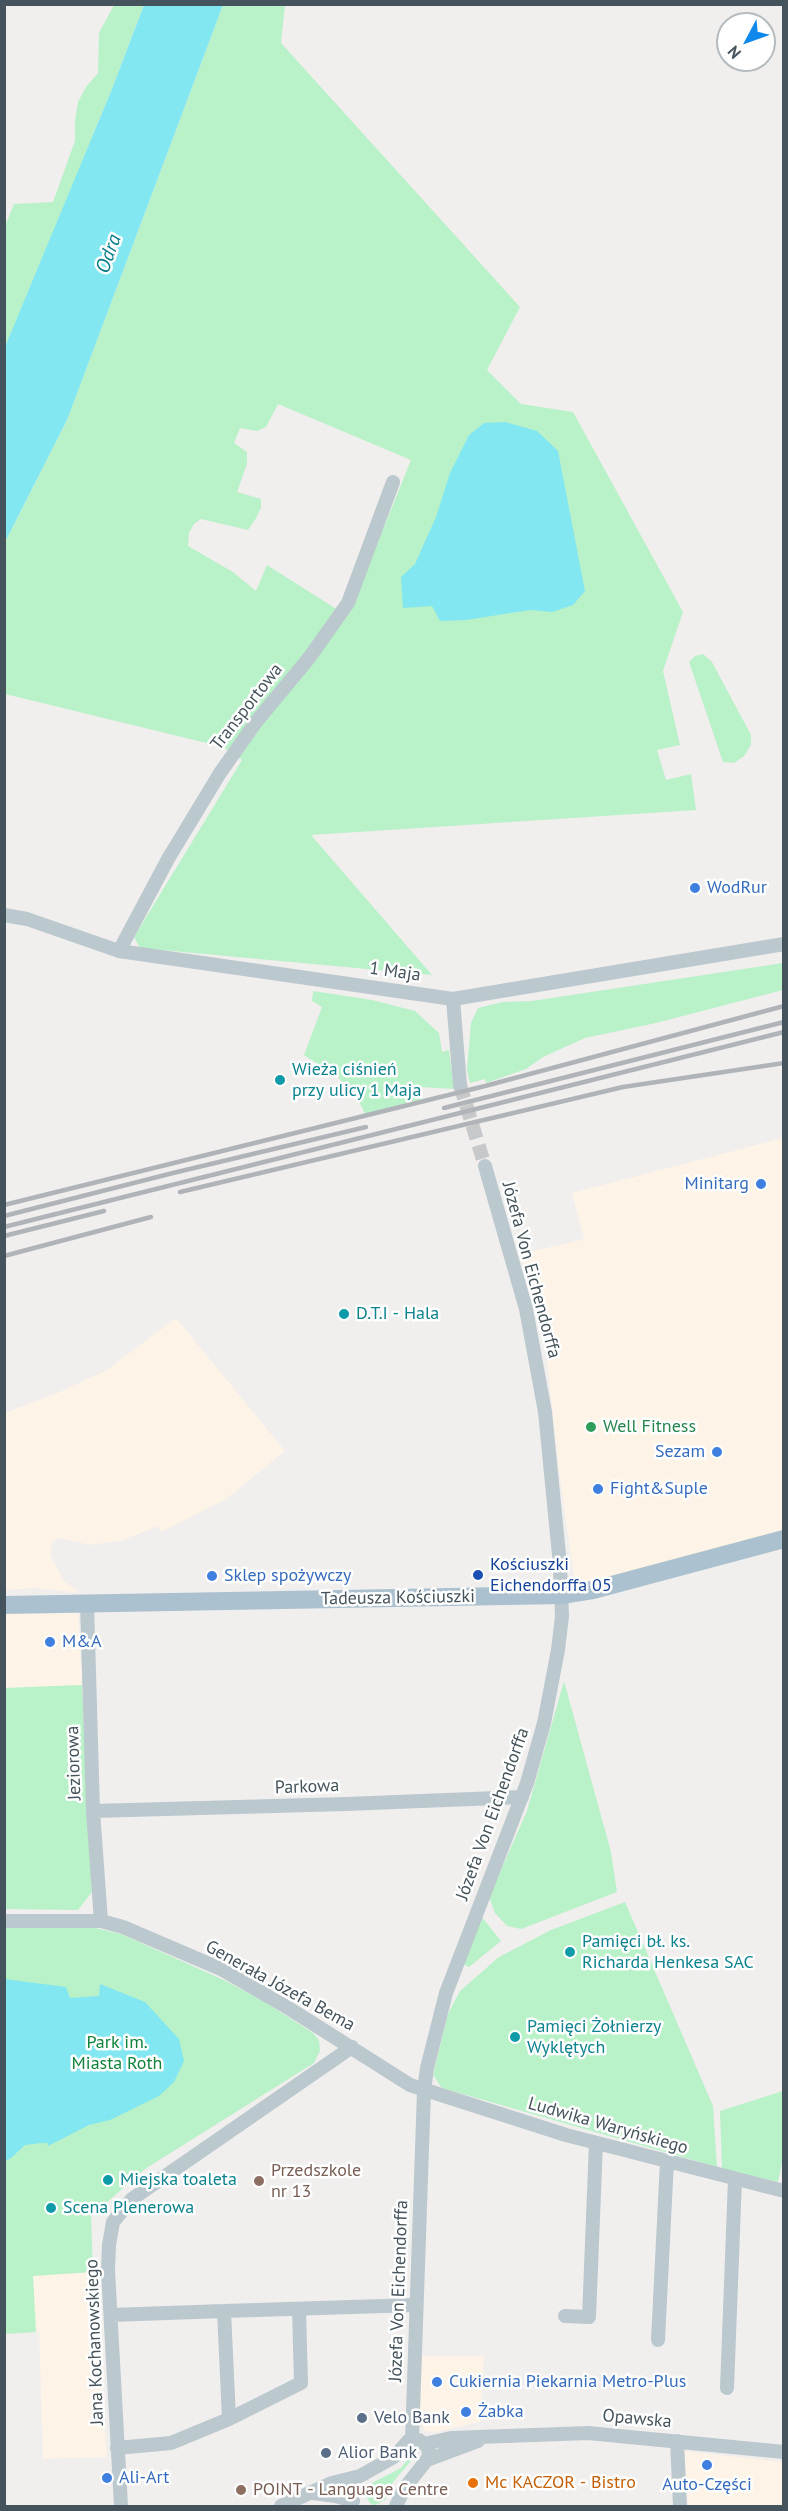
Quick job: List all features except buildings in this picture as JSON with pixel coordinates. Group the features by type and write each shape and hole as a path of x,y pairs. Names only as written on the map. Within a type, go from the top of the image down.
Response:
{"main road":[{"name":"Tadeusza Kościuszki","path":"4,1605 562,1595 593,1590 783,1539"}],"street":[{"name":"Transportowa","path":"118,951 168,859 220,773 256,722 309,658 348,603 393,482"},
{"name":"1 Maja","path":"4,915 27,919 118,951 453,999 783,944"},
{"path":"453,999 460,1085"},
{"name":"Józefa Von Eichendorffa","path":"418,2442 416,2305 424,2091 427,2068 446,1993 522,1797 544,1723 558,1650 562,1595 545,1412 536,1355 526,1309 485,1166"},
{"name":"Jeziorowa","path":"87,1604 93,1811 101,1921"},
{"name":"Parkowa","path":"93,1811 522,1797"},
{"name":"Generała Józefa Bema","path":"4,1921 101,1921 123,1927 221,1970 352,2047 410,2085 424,2091"},
{"name":"Jana Kochanowskiego","path":"121,2506 109,2245 113,2223 123,2209 145,2190 352,2047"},
{"name":"Ludwika Waryńskiego","path":"424,2091 596,2143 783,2191"},
{"path":"565,2316 589,2317 596,2143"},
{"path":"658,2340 667,2162"},
{"path":"727,2388 735,2179"},
{"path":"111,2315 416,2305"},
{"path":"118,2448 171,2443 229,2419 301,2382 299,2308"},
{"path":"224,2311 229,2419"},
{"name":"Opawska","path":"281,2506 332,2483 360,2476 394,2457 404,2444 452,2438 588,2433 783,2452"},
{"name":"Opawska","path":"396,2506 406,2484 427,2460 487,2437"},
{"path":"676,2441 680,2506"},
{"path":"418,2442 429,2450 427,2460"},
{"path":"313,2493 336,2496 355,2504 354,2486 360,2476"}],"shaded area":[{"path":"783,1138 783,1534 600,1581 583,1582 574,1577 546,1353 521,1254 584,1239 572,1193"},
{"path":"176,1318 285,1451 226,1499 161,1532 158,1526 124,1540 90,1545 60,1538 53,1541 50,1555 64,1581 80,1593 36,1588 5,1590 5,1413 55,1394 107,1370"},
{"path":"78,1610 82,1685 5,1688 4,1613"},
{"path":"93,2272 107,2457 43,2459 39,2332 36,2332 33,2276"},
{"path":"421,2356 484,2356 480,2422 434,2432 425,2431 419,2418"},
{"path":"684,2451 783,2462 783,2506 688,2506"}],"green space":[{"path":"114,5 144,5 112,89 5,349 5,226 14,204 53,202 75,141 78,102 86,87 98,73 99,33"},
{"path":"223,5 285,5 281,43 520,307 487,370 521,404 573,412 683,612 663,671 680,745 657,750 666,780 691,774 696,810 311,835 432,975 140,948 134,937 242,760 223,747 5,694 5,542 67,420","holes":["278,404 411,460 384,527 341,612 267,565 256,591 233,572 188,546 189,533 194,524 201,519 248,530 255,520 261,508 261,499 237,492 247,464 247,452 234,443 240,428 257,431 266,427"]},
{"path":"703,654 712,662 751,735 751,745 744,756 734,763 723,762 689,662 695,656"},
{"path":"783,963 783,990 656,1023 585,1038 543,1057 526,1069 486,1083 485,1079 470,1083 467,1070 471,1023 478,1008 503,1002 532,1001"},
{"path":"313,991 372,1000 415,1011 439,1033 442,1052 449,1050 454,1089 420,1087 422,1099 365,1114 353,1089 347,1089 338,1077 304,1055 322,1007 312,1001"},
{"path":"564,1681 611,1852 617,1892 521,1929 507,1926 495,1913 489,1897 527,1811"},
{"path":"82,1685 92,1892 78,1910 5,1909 4,1688"},
{"path":"625,1902 713,2106 717,2167 442,2088 433,2075 448,2014 460,1991 499,1957 551,1930"},
{"path":"481,1916 501,1941 469,1967 463,1964"},
{"name":"Park im. Miasta Roth","path":"4,1926 91,1927 121,1934 226,1981 268,2004 313,2033 319,2040 320,2051 314,2063 145,2169 98,2210 91,2217 93,2272 33,2276 36,2332 5,2334 5,2474"},
{"path":"783,2091 783,2158 778,2182 722,2169 720,2111"},
{"path":"414,2451 416,2455 393,2482 385,2500 375,2505 371,2504 365,2495 366,2489 372,2483 401,2468"}],"water":[{"name":"Odra","path":"144,5 223,5 67,420 5,542 5,347 112,89"},
{"path":"505,422 537,431 558,451 585,591 573,605 552,612 530,610 466,620 440,621 432,606 403,608 401,577 415,564 436,517 450,473 469,435 484,423"},
{"path":"5,1979 66,1987 70,1998 99,1996 100,1984 145,2002 179,2039 184,2061 174,2082 159,2096 110,2120 89,2125 48,2146 47,2143 25,2145 5,2161"}],"tunnel":[{"path":"460,1085 485,1166"}],"railway":[{"path":"4,1205 485,1086 784,1006"},
{"path":"444,1108 784,1022"},
{"path":"4,1227 784,1032"},
{"path":"180,1192 623,1087 784,1063"},
{"path":"4,1216 366,1127"},
{"path":"4,1236 104,1211"},
{"path":"4,1256 151,1217"}],"place":[{"name":"WodRur","path":"695,888"},
{"name":"Wieża ciśnień przy ulicy 1 Maja","path":"280,1080"},
{"name":"Minitarg","path":"761,1184"},
{"name":"D.T.I - Hala","path":"344,1314"},
{"name":"Well Fitness","path":"591,1427"},
{"name":"Sezam","path":"717,1452"},
{"name":"Fight&Suple","path":"598,1489"},
{"name":"Kościuszki Eichendorffa 05","path":"478,1575"},
{"name":"Sklep spożywczy","path":"212,1576"},
{"name":"M&A","path":"50,1642"},
{"name":"Pamięci bł. ks. Richarda Henkesa SAC","path":"570,1952"},
{"name":"Pamięci Żołnierzy Wyklętych","path":"515,2037"},
{"name":"Miejska toaleta","path":"108,2180"},
{"name":"Przedszkole nr 13","path":"259,2181"},
{"name":"Scena Plenerowa","path":"51,2208"},
{"name":"Cukiernia Piekarnia Metro-Plus","path":"437,2382"},
{"name":"Żabka","path":"466,2412"},
{"name":"Velo Bank","path":"362,2418"},
{"name":"Alior Bank","path":"326,2453"},
{"name":"Auto-Części","path":"707,2465"},
{"name":"Ali-Art","path":"107,2478"},
{"name":"Mc KACZOR - Bistro","path":"473,2483"},
{"name":"POINT - Language Centre","path":"241,2490"}]}
